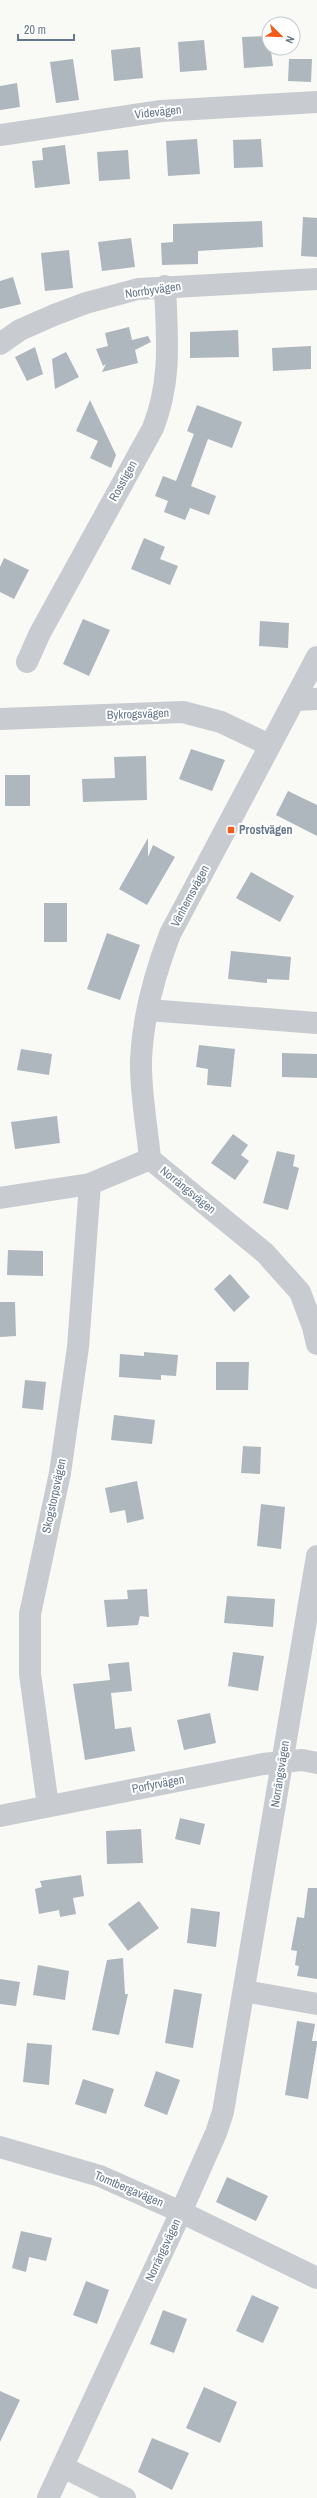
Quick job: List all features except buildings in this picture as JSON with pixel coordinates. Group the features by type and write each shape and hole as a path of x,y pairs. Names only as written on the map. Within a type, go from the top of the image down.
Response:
{"street":[{"name":"Videvägen","path":"0,135 161,111 317,102"},
{"name":"Norrbyvägen","path":"0,344 20,330 86,303 138,290 165,286 317,279"},
{"name":"Rosstigen","path":"27,662 40,633 153,428 162,406 168,361 165,286"},
{"name":"Vänhemsvägen","path":"150,1159 141,1059 148,1010 156,972 170,934 269,744 317,657"},
{"path":"294,700 317,699"},
{"name":"Bykrogsvägen","path":"0,719 183,712 222,722 269,744"},
{"path":"148,1010 317,1023"},
{"name":"Norrängsvägen","path":"0,1198 90,1184 150,1159 308,1288 317,1344"},
{"name":"Skogstorpsvägen","path":"48,1806 30,1674 30,1614 60,1472 78,1347 90,1184"},
{"name":"Norrängsvägen","path":"48,2498 181,2212 216,2133 223,2112 317,1556"},
{"name":"Porfyrvägen","path":"0,1816 283,1761 302,1760 317,1763"},
{"path":"244,1991 317,2004"},
{"name":"Tomtbergavägen","path":"0,2147 100,2176 181,2212 317,2278"},
{"path":"63,2467 125,2498"}],"place":[{"name":"Prostvägen","path":"231,830"}]}
